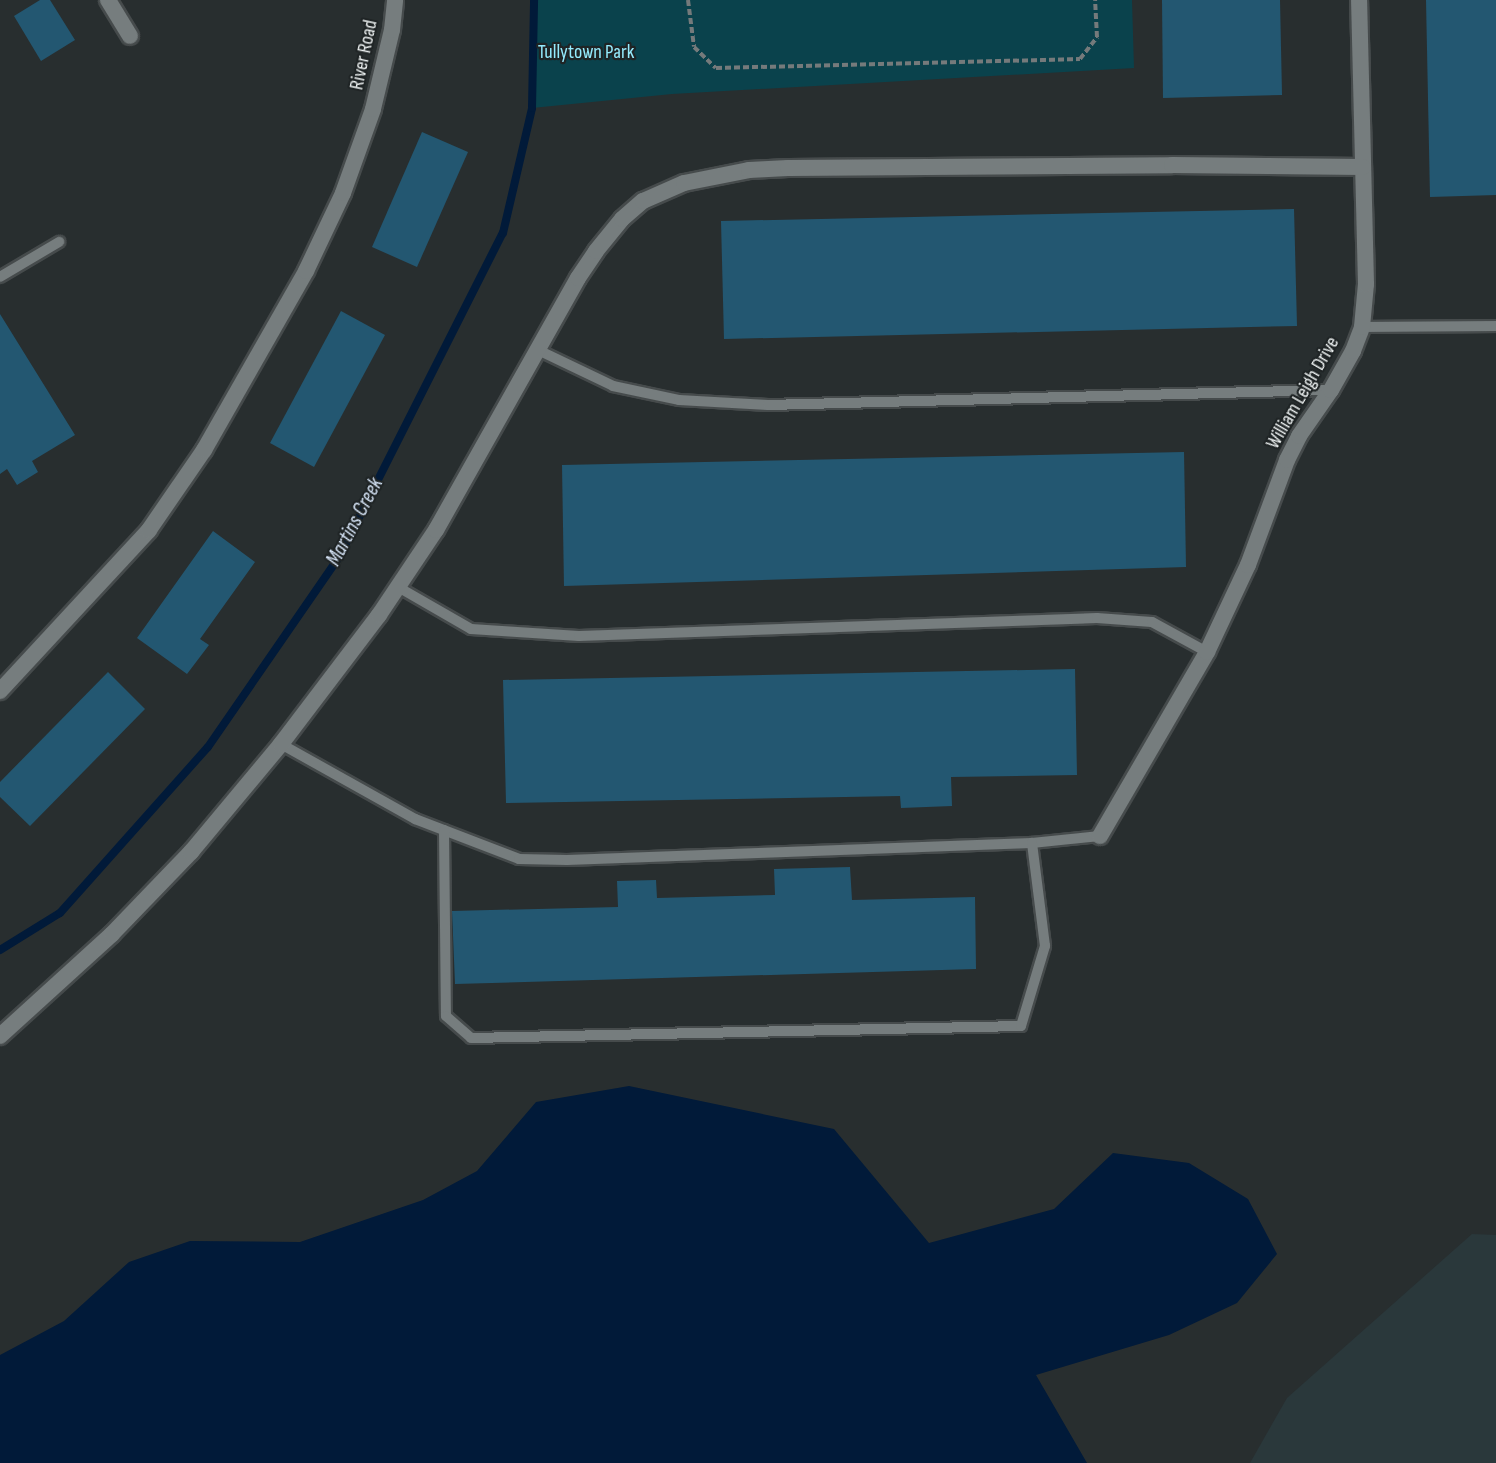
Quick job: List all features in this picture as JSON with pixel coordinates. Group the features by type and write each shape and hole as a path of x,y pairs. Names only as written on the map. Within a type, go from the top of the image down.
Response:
{"street":[{"path":"108,0 130,36"},
{"name":"River Road","path":"0,691 149,530 204,450 306,271 343,193 370,118 392,30 395,0"},
{"name":"William Leigh Drive","path":"1101,836 1207,652 1248,565 1287,460 1299,436 1331,390 1353,351 1362,327 1366,284 1359,0"},
{"path":"0,1036 120,926 191,852 281,744 398,587 436,530 578,278 622,219 642,201 684,183 749,170 788,168 1160,165 1363,167"}],"lane":[{"path":"0,277 58,242"},
{"path":"1362,327 1496,326"},
{"path":"538,350 613,386 679,400 768,405 1331,390"},
{"path":"398,587 471,629 579,636 1097,618 1152,622 1207,652"},
{"path":"281,744 415,819 519,859 567,860 1032,843 1101,836"},
{"path":"444,830 446,1016 471,1038 1021,1026 1045,946 1032,843"}],"path":[{"path":"688,0 694,47 716,68 1080,59 1096,37 1095,0"}],"shaded area":[{"path":"629,1086 834,1129 929,1243 1054,1209 1113,1153 1189,1163 1248,1199 1277,1254 1237,1303 1169,1335 1036,1375 1087,1463 0,1463 0,1355 64,1321 129,1262 190,1241 300,1242 423,1200 477,1171 536,1102"},
{"path":"1472,1234 1496,1235 1496,1463 1250,1463 1287,1398"}],"green space":[{"name":"Tullytown Park","path":"534,0 1132,0 1134,68 672,94 532,108"}],"building":[{"path":"40,0 50,0 75,40 41,61 14,16"},
{"path":"1162,0 1280,0 1282,95 1163,98"},
{"path":"1426,0 1496,0 1496,195 1430,197"},
{"path":"422,132 468,152 417,267 372,247"},
{"path":"1294,209 1297,326 724,339 721,221"},
{"path":"341,311 385,335 314,467 270,443"},
{"path":"0,314 75,435 32,461 38,472 17,485 7,469 0,474"},
{"path":"1184,452 1186,567 564,586 562,465"},
{"path":"213,531 255,562 200,639 209,645 187,674 137,638"},
{"path":"1075,669 1077,775 951,777 952,806 901,808 900,796 506,803 503,680"},
{"path":"108,672 145,709 30,826 0,797 0,782"},
{"path":"850,867 852,900 975,897 976,969 455,984 452,911 618,907 617,881 656,880 657,898 775,895 774,869"}],"waterway":[{"name":"Martins Creek","path":"0,950 60,913 208,747 339,557 503,233 532,108 534,0"}]}
